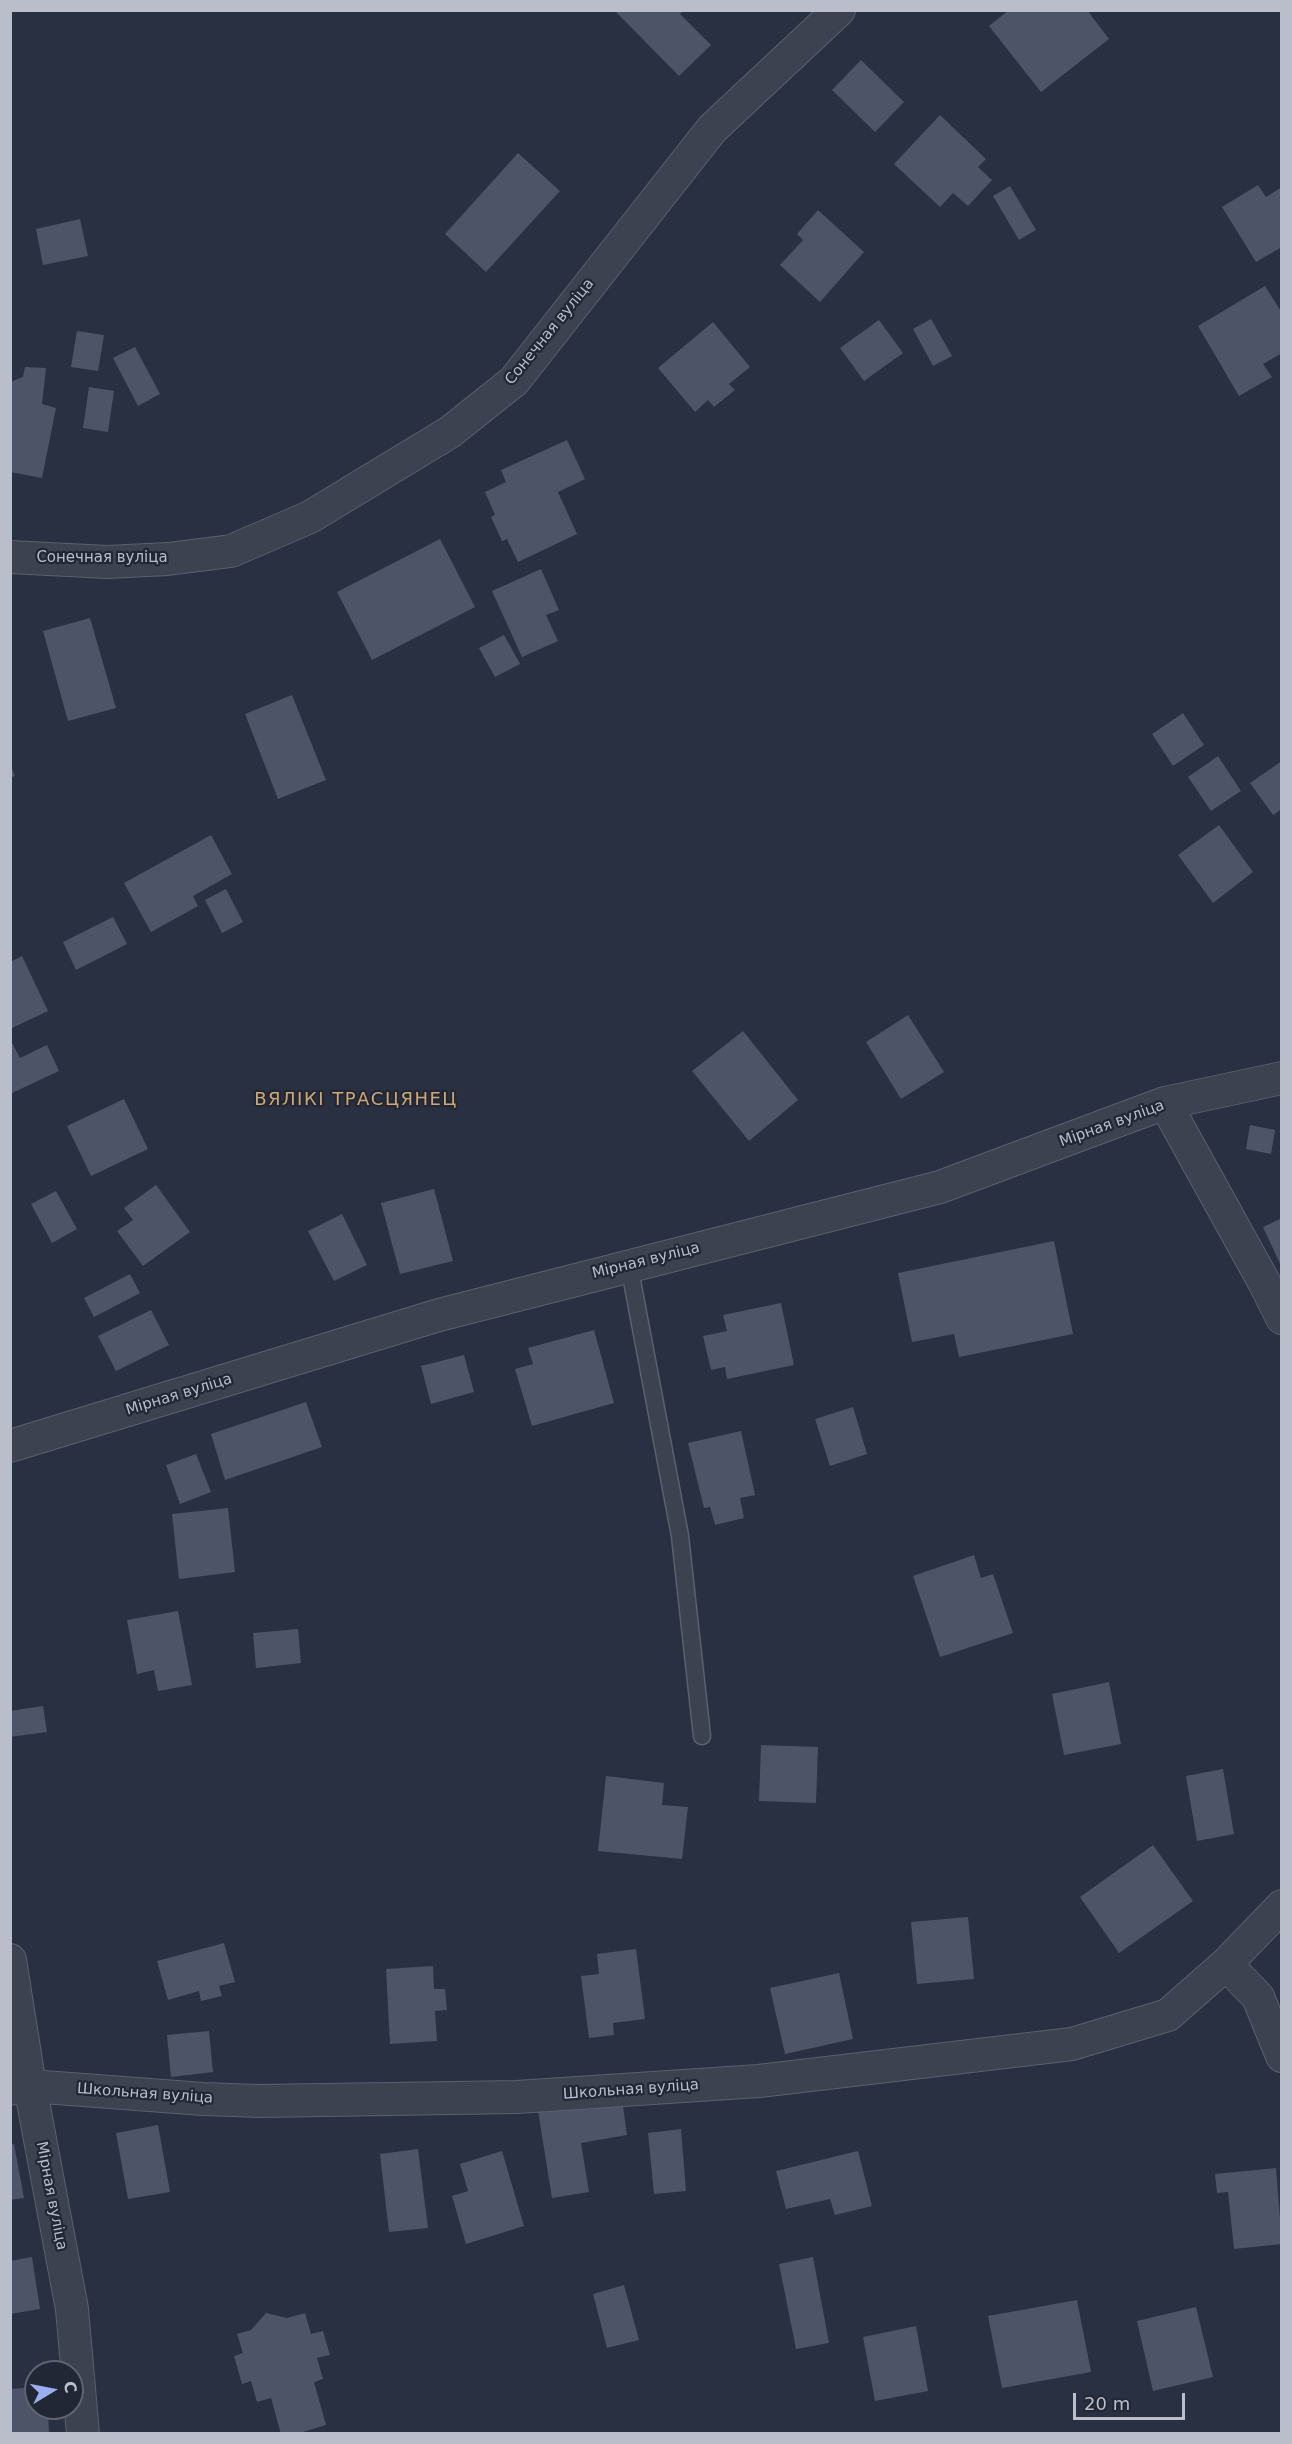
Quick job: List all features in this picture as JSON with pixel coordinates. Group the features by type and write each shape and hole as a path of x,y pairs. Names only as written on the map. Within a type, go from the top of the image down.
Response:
{"street":[{"name":"Сонечная вуліца","path":"10,556 107,561 168,559 231,551 310,518 450,432 514,381 712,129 839,10"},
{"name":"Мірная вуліца","path":"10,1446 439,1315 940,1187 1165,1103 1281,1078"},
{"path":"1165,1103 1264,1282 1281,1318"},
{"name":"Школьная вуліца","path":"20,2087 260,2101 517,2097 759,2081 1072,2044 1168,2015 1226,1964 1281,1906"},
{"name":"Мірная вуліца","path":"10,1960 20,2087 72,2309 82,2433"},
{"path":"1226,1964 1258,1996 1281,2056"}],"lane":[{"path":"630,1265 680,1536 702,1736"}],"building":[{"path":"614,10 684,10 680,14 711,45 679,76"},
{"path":"1009,10 1087,10 1109,39 1041,92 989,26"},
{"path":"861,60 904,102 875,132 832,90"},
{"path":"940,115 986,159 978,167 992,180 968,206 953,193 940,207 894,164"},
{"path":"518,153 560,191 486,272 445,234"},
{"path":"1258,185 1266,197 1282,187 1282,247 1256,262 1222,207"},
{"path":"1010,186 1036,230 1019,240 993,196"},
{"path":"818,210 864,252 820,302 780,265 803,240 797,234"},
{"path":"80,219 88,256 43,265 36,229"},
{"path":"1265,286 1282,313 1282,353 1263,364 1272,377 1239,396 1198,326"},
{"path":"931,319 952,356 933,366 913,329"},
{"path":"879,320 903,353 864,381 840,348"},
{"path":"713,322 750,367 729,384 735,390 714,407 708,400 695,412 658,368"},
{"path":"77,331 104,335 98,371 71,367"},
{"path":"135,347 160,394 138,406 113,358"},
{"path":"25,367 46,368 42,404 56,408 42,478 10,472 10,382 23,377"},
{"path":"89,387 114,391 108,432 83,428"},
{"path":"567,440 585,479 558,492 577,534 518,562 507,539 502,541 491,517 495,515 485,492 506,482 501,470"},
{"path":"440,539 475,607 372,660 337,592"},
{"path":"541,569 559,610 546,615 558,641 522,657 492,591"},
{"path":"90,618 116,708 68,721 43,631"},
{"path":"504,635 520,664 495,677 479,648"},
{"path":"292,695 326,780 278,799 245,714"},
{"path":"1183,713 1204,745 1173,766 1152,734"},
{"path":"1218,756 1241,791 1211,811 1188,777"},
{"path":"1282,761 1282,809 1273,815 1250,783"},
{"path":"10,763 15,776 10,778"},
{"path":"1219,825 1253,872 1213,903 1178,855"},
{"path":"211,835 232,874 193,896 198,906 151,932 124,883"},
{"path":"226,889 243,922 222,933 205,900"},
{"path":"113,917 127,944 76,970 63,942"},
{"path":"22,956 48,1011 10,1029 10,962"},
{"path":"908,1015 944,1072 901,1099 866,1042"},
{"path":"743,1031 798,1100 749,1141 692,1071"},
{"path":"10,1039 20,1058 47,1045 59,1071 10,1094"},
{"path":"124,1099 148,1149 91,1176 67,1126"},
{"path":"1250,1125 1275,1130 1271,1154 1246,1149"},
{"path":"156,1185 190,1232 143,1266 117,1231 133,1220 124,1208"},
{"path":"434,1189 453,1261 400,1274 381,1203"},
{"path":"56,1191 77,1229 52,1243 31,1204"},
{"path":"342,1214 367,1265 334,1281 308,1231"},
{"path":"1282,1218 1282,1268 1263,1227"},
{"path":"1054,1241 1073,1334 959,1357 954,1334 912,1342 898,1273"},
{"path":"130,1274 140,1293 94,1317 84,1298"},
{"path":"781,1303 794,1365 727,1379 725,1367 711,1370 703,1336 727,1331 723,1315"},
{"path":"151,1310 169,1345 116,1371 98,1336"},
{"path":"594,1330 614,1403 532,1426 515,1369 533,1364 528,1348"},
{"path":"464,1355 474,1392 431,1404 421,1366"},
{"path":"306,1402 322,1447 225,1480 211,1434"},
{"path":"853,1407 867,1454 830,1466 815,1419"},
{"path":"741,1431 755,1495 740,1498 744,1518 715,1525 710,1507 704,1508 688,1443"},
{"path":"196,1454 211,1492 180,1504 166,1465"},
{"path":"228,1508 235,1572 179,1579 172,1514"},
{"path":"974,1555 981,1578 993,1574 1013,1633 940,1657 913,1576"},
{"path":"178,1611 192,1685 158,1691 154,1670 137,1674 127,1620"},
{"path":"298,1629 301,1663 256,1668 253,1633"},
{"path":"1109,1682 1121,1744 1064,1755 1052,1694"},
{"path":"43,1706 47,1732 10,1737 10,1711"},
{"path":"761,1745 818,1747 816,1803 759,1801"},
{"path":"1223,1769 1234,1834 1197,1841 1186,1776"},
{"path":"606,1776 664,1783 662,1805 688,1807 682,1859 598,1851"},
{"path":"1153,1845 1193,1901 1119,1953 1080,1897"},
{"path":"968,1917 974,1979 917,1984 911,1922"},
{"path":"224,1943 235,1982 219,1986 222,1996 201,2001 199,1991 168,2000 157,1961"},
{"path":"636,1949 645,2019 613,2023 614,2035 589,2038 581,1976 599,1974 597,1954"},
{"path":"433,1966 434,1989 445,1989 447,2010 435,2011 437,2041 390,2044 386,1969"},
{"path":"839,1973 853,2039 785,2054 770,1988"},
{"path":"209,2031 213,2072 171,2077 167,2035"},
{"path":"622,2099 627,2135 581,2143 589,2192 552,2198 538,2111"},
{"path":"158,2125 170,2192 128,2199 116,2133"},
{"path":"681,2129 686,2191 654,2194 648,2133"},
{"path":"14,2144 24,2198 10,2200 10,2145"},
{"path":"418,2149 428,2228 389,2232 380,2154"},
{"path":"502,2151 524,2226 466,2244 452,2196 468,2191 460,2164"},
{"path":"858,2151 872,2206 835,2215 830,2199 786,2209 776,2171"},
{"path":"1276,2168 1282,2244 1234,2249 1228,2192 1217,2193 1215,2174"},
{"path":"32,2257 40,2309 10,2314 10,2261"},
{"path":"813,2257 829,2343 796,2349 779,2264"},
{"path":"624,2285 639,2340 607,2348 593,2294"},
{"path":"1077,2300 1091,2372 1002,2388 988,2316"},
{"path":"1196,2307 1213,2377 1153,2391 1137,2321"},
{"path":"266,2313 287,2318 305,2313 311,2334 323,2331 330,2355 317,2358 323,2379 314,2382 326,2425 296,2434 281,2434 271,2398 257,2402 251,2381 242,2384 234,2356 243,2353 237,2334 251,2330"},
{"path":"916,2326 928,2391 875,2401 863,2337"},
{"path":"24,2388 24,2420 48,2420 49,2434 10,2434 10,2389"}],"district":[{"name":"ВЯЛІКІ ТРАСЦЯНЕЦ","path":"356,1100"}]}
